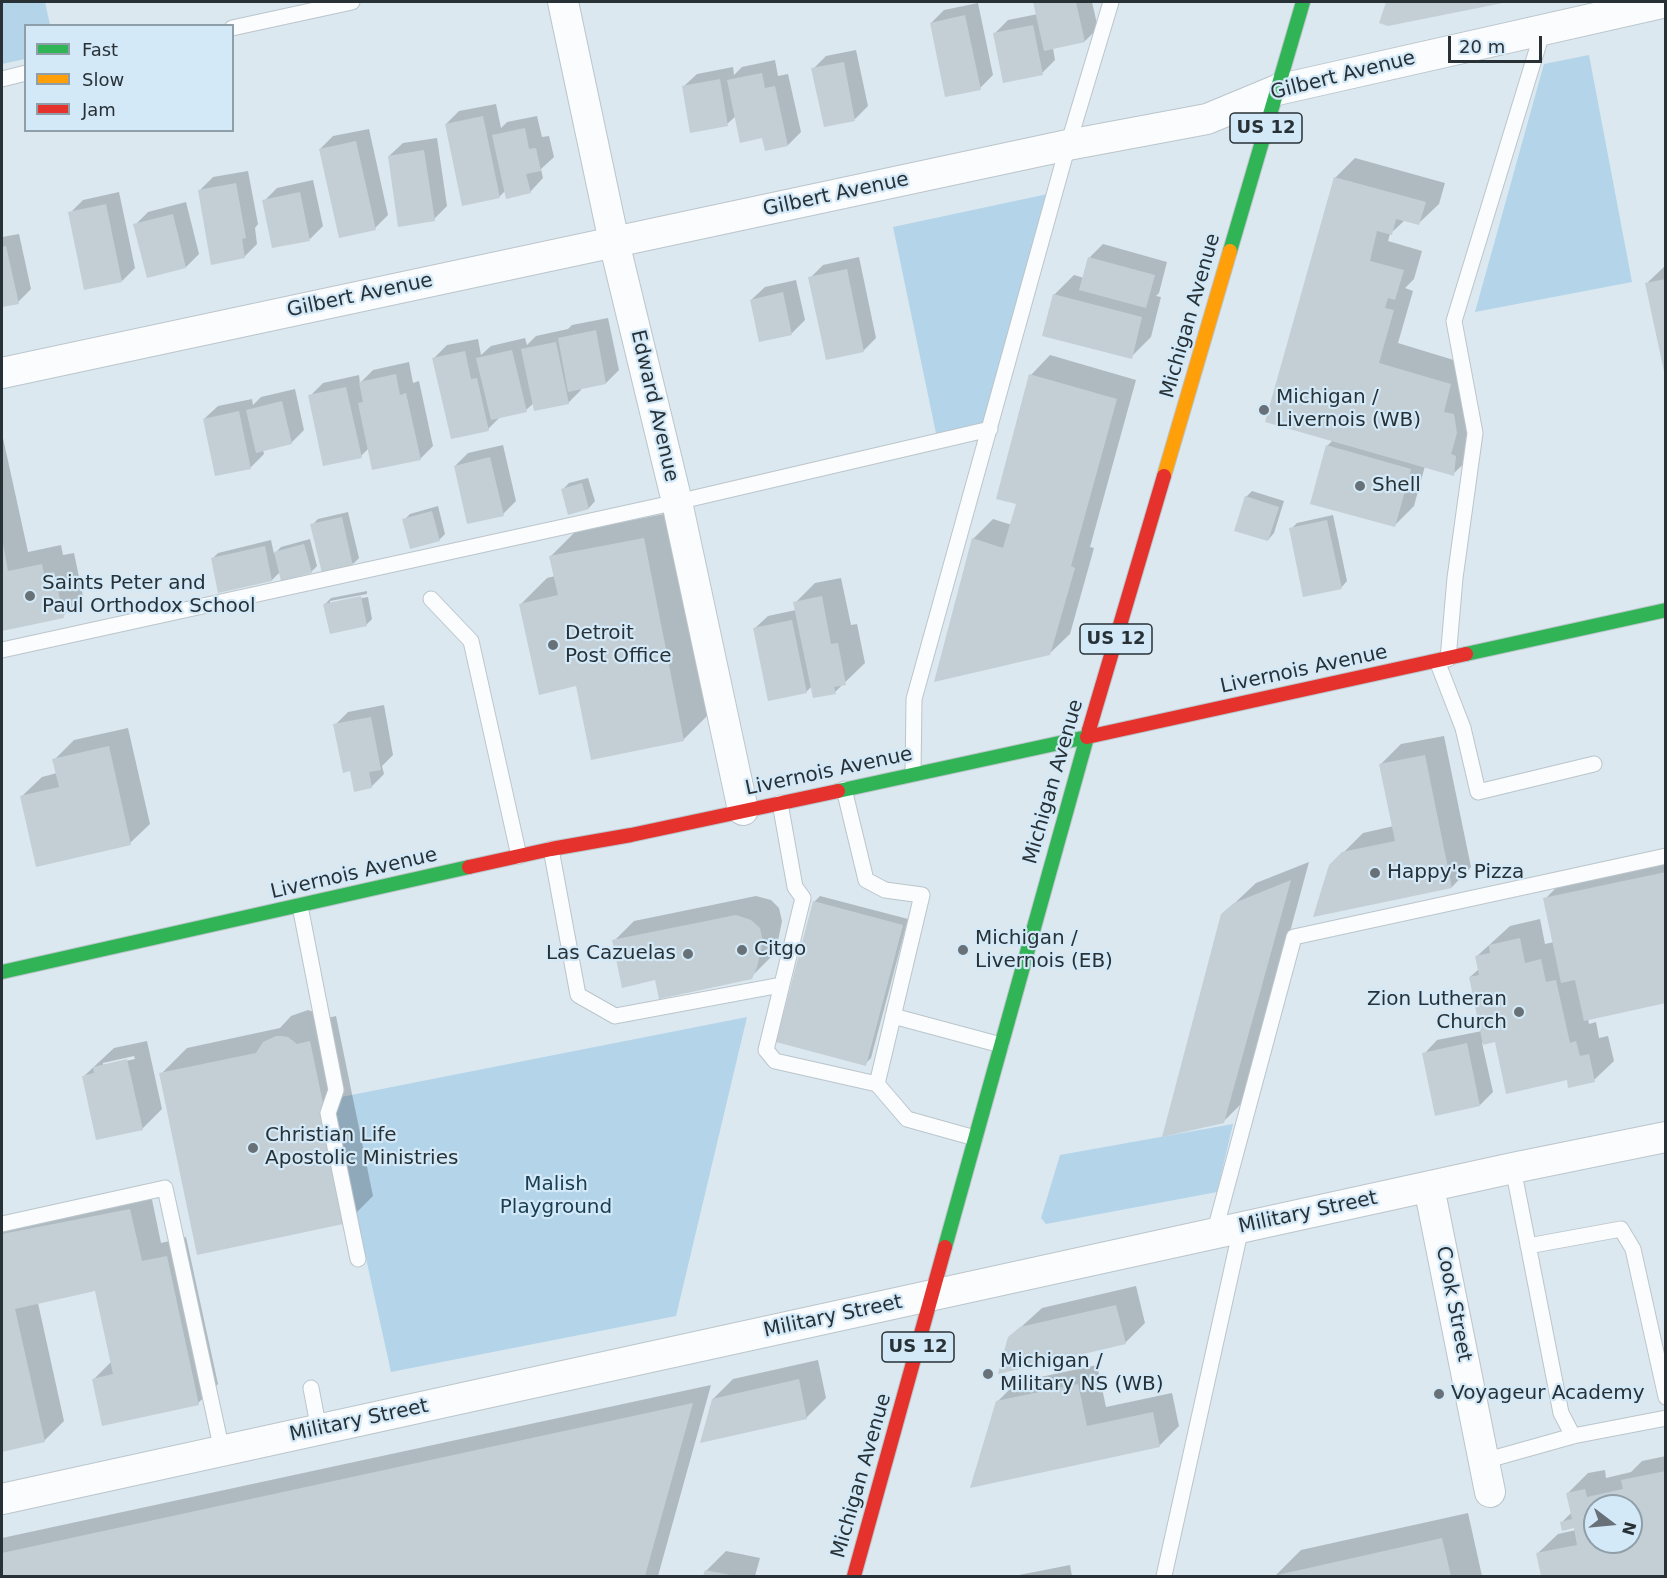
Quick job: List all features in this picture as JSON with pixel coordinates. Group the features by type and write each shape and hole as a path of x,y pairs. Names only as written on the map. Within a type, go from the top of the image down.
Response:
{"main road":[{"name":"Michigan Avenue","path":"854,1576 1087,737 1303,2"},
{"name":"Livernois Avenue","path":"2,972 551,849 630,835 780,803 1665,610"}],"street":[{"name":"Edward Avenue","path":"563,2 615,242 677,502 743,810"},
{"name":"Gilbert Avenue","path":"2,373 1068,145 1207,119 1277,90 1665,2"},
{"name":"Military Street","path":"2,1499 1513,1168 1665,1137"},
{"name":"Cook Street","path":"1429,1187 1490,1492"}],"lane":[{"path":"234,28 352,2"},
{"path":"914,774 914,699 1068,145 1111,2"},
{"path":"1543,30 1454,321 1475,433 1443,660 1463,728 1478,792 1594,764"},
{"path":"2,79 24,74"},
{"path":"2,650 677,502 990,429"},
{"path":"431,599 471,641 519,856"},
{"path":"844,789 866,880 885,890 922,895 877,1084"},
{"path":"780,803 795,887 802,898 766,1050 775,1061 877,1084 907,1119 975,1138"},
{"path":"551,849 578,995 615,1016 781,985"},
{"path":"1164,1576 1227,1231 1294,937 1665,856"},
{"path":"300,906 336,1090 328,1113 358,1259"},
{"path":"893,1016 1001,1045"},
{"path":"1513,1168 1561,1413 1573,1436"},
{"path":"2,1224 165,1188 222,1451"},
{"path":"1528,1246 1621,1229 1633,1249 1665,1397"},
{"path":"311,1388 319,1430"},
{"path":"1484,1461 1573,1436 1665,1418"}],"green space":[{"path":"2,2 45,2 50,24 24,24 24,59 2,64"},
{"path":"1589,55 1632,282 1475,312 1544,64"},
{"path":"1057,192 989,426 937,438 893,227"},
{"name":"Malish Playground","path":"747,1017 676,1316 391,1372 331,1099"},
{"path":"1233,1124 1217,1192 1046,1224 1041,1218 1060,1155"}],"building":[{"path":"1033,2 1076,2 1085,42 1044,51"},
{"path":"1386,2 1503,3 1388,26 1379,23"},
{"path":"965,15 981,90 945,97 930,23"},
{"path":"1033,25 1043,75 1003,83 993,33"},
{"path":"844,62 855,121 824,127 811,68"},
{"path":"762,73 765,88 775,86 788,146 765,151 762,138 740,143 727,80"},
{"path":"720,79 728,126 690,133 682,86"},
{"path":"483,116 500,198 462,206 445,124"},
{"path":"525,128 529,149 536,148 541,171 526,174 531,193 506,199 492,135"},
{"path":"356,141 376,230 339,238 319,149"},
{"path":"424,150 435,221 398,227 388,156"},
{"path":"1334,177 1426,202 1419,225 1396,219 1392,235 1377,231 1370,261 1404,270 1395,300 1388,298 1385,308 1394,310 1379,363 1451,384 1444,412 1454,414 1457,433 1451,454 1456,456 1454,476 1265,422"},
{"path":"236,183 246,238 242,239 245,258 211,265 198,190"},
{"path":"300,192 310,241 272,248 262,200"},
{"path":"106,204 122,282 84,290 68,212"},
{"path":"173,214 186,268 147,278 133,224"},
{"path":"6,246 19,304 2,307 2,247"},
{"path":"1088,257 1155,275 1146,308 1079,290"},
{"path":"847,269 864,352 826,360 808,277"},
{"path":"1666,279 1666,375 1665,376 1645,283"},
{"path":"783,292 792,335 759,342 750,300"},
{"path":"1053,294 1142,317 1132,359 1042,336"},
{"path":"596,330 606,384 568,392 558,338"},
{"path":"556,342 569,404 534,411 521,349"},
{"path":"512,350 527,412 491,420 476,358"},
{"path":"465,351 471,379 477,378 489,431 451,439 432,358"},
{"path":"396,374 400,395 406,393 421,460 372,470 358,403 363,402 359,382"},
{"path":"1029,374 1117,399 1071,566 1075,568 1050,655 934,682 972,538 1003,548 1016,504 996,499"},
{"path":"346,387 362,458 323,466 308,395"},
{"path":"282,401 292,444 256,453 246,410"},
{"path":"239,411 251,469 215,476 203,419"},
{"name":"Shell","path":"1326,445 1411,469 1395,527 1310,504"},
{"path":"490,457 504,516 467,524 454,466"},
{"path":"582,483 589,509 568,515 561,489"},
{"path":"1245,496 1279,507 1268,541 1234,531"},
{"path":"432,511 440,541 410,549 402,519"},
{"path":"342,517 353,566 322,573 310,524"},
{"path":"1327,520 1342,589 1303,597 1289,528"},
{"path":"644,538 684,741 591,760 576,686 539,695 519,604 558,595 549,556"},
{"name":"Saints Peter and Paul Orthodox School","path":"3,544 8,571 42,564 44,574 54,572 64,618 2,631"},
{"path":"304,544 312,573 281,581 274,552"},
{"path":"265,546 272,581 218,593 211,558"},
{"path":"361,596 367,626 330,634 323,604"},
{"path":"822,596 831,644 838,643 846,685 834,687 836,694 813,698 793,602"},
{"path":"792,620 807,693 768,701 753,628"},
{"path":"371,717 381,770 369,772 372,788 354,792 350,771 343,773 333,724"},
{"path":"109,746 131,845 36,867 20,796 59,787 52,759"},
{"path":"1425,755 1452,888 1313,917 1329,865 1342,852 1395,841 1379,764"},
{"path":"1666,872 1666,1003 1584,1021 1575,980 1561,983 1543,898"},
{"path":"1291,880 1224,1123 1162,1137 1221,914 1234,903"},
{"path":"813,901 903,925 866,1066 776,1042"},
{"name":"Las Cazuelas","path":"736,915 751,920 760,928 763,942 752,979 659,999 655,980 622,988 612,940"},
{"name":"Zion Lutheran Church","path":"1520,938 1525,963 1541,959 1546,982 1556,980 1570,1043 1576,1041 1580,1056 1589,1054 1595,1082 1568,1088 1567,1080 1506,1094 1495,1042 1483,1045 1469,977 1479,975 1475,956 1490,953 1489,945"},
{"name":"Christian Life Apostolic Ministries","path":"276,1036 288,1037 297,1044 310,1041 348,1223 197,1255 159,1073 256,1053 263,1042"},
{"path":"1467,1043 1480,1106 1435,1116 1422,1053"},
{"path":"127,1059 143,1130 96,1140 82,1076 94,1073 93,1067"},
{"path":"130,1209 142,1261 167,1256 199,1405 102,1426 92,1379 113,1374 95,1291 15,1309 45,1442 2,1452 2,1234"},
{"path":"1116,1305 1126,1344 998,1374 1008,1337 1020,1327"},
{"path":"799,1379 807,1419 700,1443 712,1399"},
{"path":"1078,1384 1087,1426 1153,1412 1160,1447 970,1488 996,1401"},
{"path":"693,1403 645,1576 2,1576 2,1553"},
{"path":"1666,1471 1666,1576 1541,1576 1536,1553 1577,1545 1574,1528 1562,1531 1560,1522 1572,1519 1566,1493 1585,1489 1586,1494 1583,1494 1583,1554 1643,1554 1643,1494 1600,1494 1623,1489 1621,1480"},
{"path":"1442,1538 1451,1576 1273,1576"},
{"path":"705,1570 730,1575 730,1576 703,1576"}],"traffic: fast":[{"path":"1230,251 1303,2"},
{"path":"1466,654 1666,610"},
{"path":"945,1247 1089,730"},
{"path":"838,791 1087,737"},
{"path":"2,972 469,867"}],"traffic: slow":[{"path":"1164,476 1230,251"}],"traffic: jam":[{"path":"1089,730 1164,476"},
{"path":"1087,737 1466,654"},
{"path":"469,867 838,791"},
{"path":"854,1576 945,1247"}],"place":[{"name":"Michigan / Livernois (WB)","path":"1264,410"},
{"name":"Shell","path":"1360,486"},
{"name":"Saints Peter and Paul Orthodox School","path":"30,596"},
{"name":"Detroit Post Office","path":"553,645"},
{"name":"Happy's Pizza","path":"1375,873"},
{"name":"Citgo","path":"742,950"},
{"name":"Michigan / Livernois (EB)","path":"963,950"},
{"name":"Las Cazuelas","path":"688,954"},
{"name":"Zion Lutheran Church","path":"1519,1012"},
{"name":"Christian Life Apostolic Ministries","path":"253,1148"},
{"name":"Michigan / Military NS (WB)","path":"988,1374"},
{"name":"Voyageur Academy","path":"1439,1394"}]}
